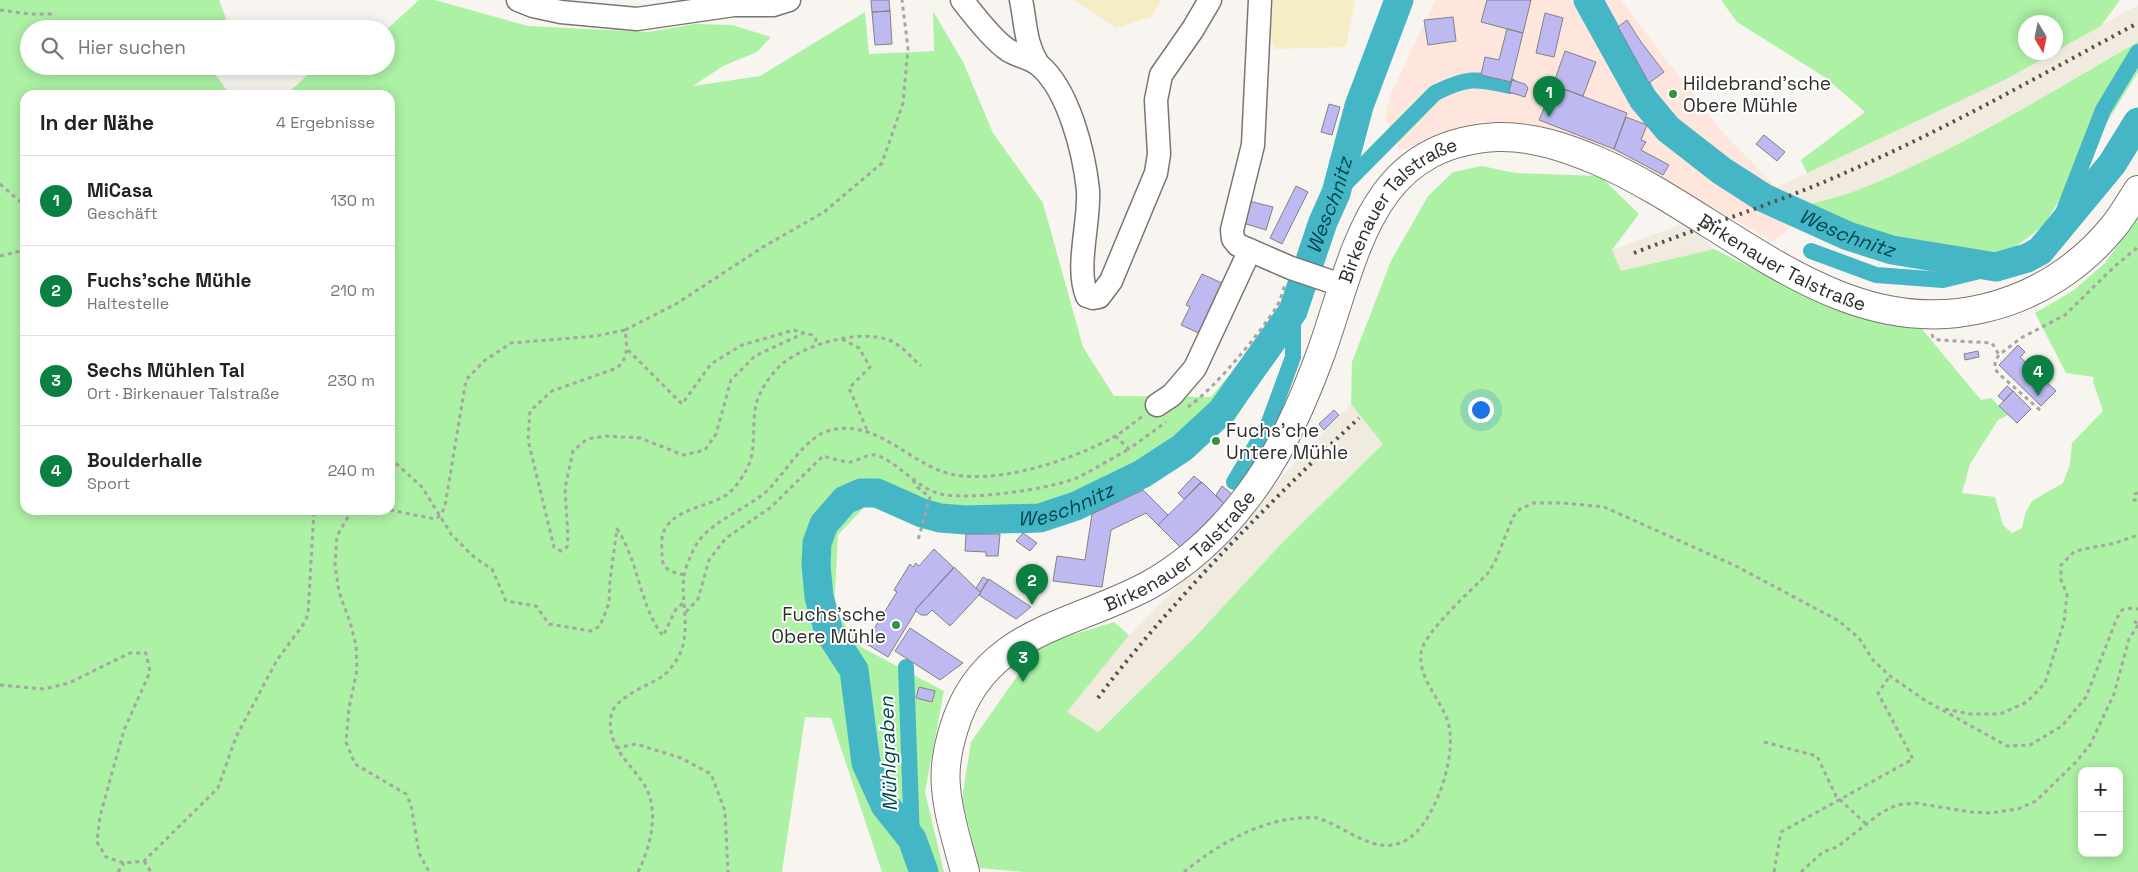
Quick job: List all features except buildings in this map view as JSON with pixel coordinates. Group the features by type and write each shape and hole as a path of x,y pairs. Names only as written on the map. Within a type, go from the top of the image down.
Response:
{"main road":[{"name":"Birkenauer Talstraße","path":"965,872 950,811 946,788 946,768 956,721 973,687 1002,655 1023,640 1147,586 1191,557 1227,522 1254,488 1292,424 1320,355 1332,283 1359,240 1377,203 1392,184 1409,168 1440,149 1472,140 1519,138 1558,145 1616,169 1808,282 1871,308 1891,313 1931,316 1972,312 2005,303 2039,289 2092,250 2116,224 2138,190"}],"lane":[{"path":"518,0 533,6 561,12 637,18 733,2 773,5 788,0"},
{"path":"962,0 1006,49 1038,64"},
{"path":"1021,0 1030,52 1059,88 1071,118 1080,152 1088,188 1089,214 1082,272 1083,286 1087,296 1093,298 1099,297 1111,281 1156,173 1159,154 1156,100 1161,76 1210,0"},
{"path":"1260,0 1254,137 1232,234 1235,243 1291,268 1332,283"},
{"path":"1157,405 1185,382 1195,368 1250,250"}],"path":[{"path":"395,511 435,519 441,515 447,497 466,380 484,361 511,343 596,336 625,330 676,304 763,247 824,212 882,163 903,103 908,48 902,0"},
{"path":"0,10 29,14 52,14"},
{"path":"0,184 20,202"},
{"path":"2040,410 1995,369 1995,361 1999,355 2021,338 2066,315 2115,266 2138,247"},
{"path":"0,256 20,251"},
{"path":"1931,316 1933,338 1953,342 1992,343 1999,355"},
{"path":"625,330 628,350 624,362 617,368 552,392 530,411 528,440 554,548 561,551 567,547 565,488 573,451 586,439 606,436 640,438 683,455 705,450 716,434 731,380 756,356 804,333"},
{"path":"628,350 682,404 711,364 742,345 794,330 812,335 816,338 815,345"},
{"path":"684,575 669,571 662,563 662,534 670,522 680,514 724,497 738,484 748,466 758,399 768,380 782,363 815,345 842,338 872,335 891,341 921,366"},
{"path":"842,338 858,348 870,367 849,388 867,430"},
{"path":"638,872 650,844 652,803 645,786 616,748 610,728 611,713 620,701 665,675 679,657 686,628 684,575 697,542 708,532 768,489 810,442 828,430 851,427 867,430 942,472 972,476 1000,475 1054,463 1115,436 1157,405"},
{"path":"686,612 698,599 709,560 726,538 770,508 823,456 850,462 872,455 881,457 912,480 936,493 986,496 1057,484 1078,477 1129,449"},
{"path":"395,463 422,487 451,534 475,558 492,569 506,601 536,606 549,624 591,631 600,626 609,603 617,528 625,540 643,595 663,636 676,609 685,601"},
{"path":"912,480 917,487 930,497 918,540"},
{"path":"2138,493 2135,494 2134,500 2138,502"},
{"path":"1184,872 1205,855 1230,840 1264,826 1288,819 1316,818 1380,846 1398,844 1412,836 1426,820 1444,783 1450,748 1448,720 1423,671 1421,653 1428,636 1488,573 1495,562 1513,516 1520,509 1534,503 1564,502 1604,507 1736,566 1839,621 1859,638 1873,660 1890,676 1926,701 1942,708 2007,746 2030,745 2062,726 2086,697 2117,618 2122,610 2132,608 2138,610"},
{"path":"0,685 44,689 68,683 130,653 146,653 150,672 124,730 100,816 97,842 106,857 124,863 144,861 218,788 236,737 277,660 305,622 308,614 314,515"},
{"path":"349,515 337,536 335,566 339,592 356,645 358,670 349,708 346,742 355,764 406,794 411,805 419,853 429,872"},
{"path":"1942,708 1970,714 2000,714 2027,702 2045,683 2064,622 2067,594 2061,580 2061,565 2075,551 2115,543 2138,535"},
{"path":"1801,872 1823,852 1838,846 1882,812 1897,804 1914,803 1990,813 2018,808 2036,801 2077,761 2090,745 2114,694 2129,639 2138,624 2134,621"},
{"path":"1774,872 1781,832 1913,759 1878,693 1890,676"},
{"path":"1764,742 1817,756 1840,799 1867,825"},
{"path":"616,748 636,744 681,758 711,774 725,811 728,872"},
{"path":"144,861 152,872"},
{"path":"118,872 124,863"}],"shaded area":[{"path":"1435,0 1621,0 1718,127 1804,216 1774,242 1625,158 1570,135 1479,121 1400,151 1385,117 1390,96"},
{"path":"2138,5 2138,42 2017,112 1915,166 1853,192 1800,207 1771,190 2004,80 2040,60 2063,60 2063,47"},
{"path":"1688,222 1714,249 1621,271 1611,250"},
{"path":"1351,404 1384,443 1282,543 1196,636 1097,732 1066,712 1129,635 1195,569"}],"green space":[{"path":"0,0 219,0 227,20 20,20 20,75 216,75 226,90 20,90 20,515 395,515 395,90 291,90 307,75 395,75 395,22 419,0 435,0 528,26 648,32 695,24 732,25 771,37 757,52 723,66 693,86 760,76 865,12 869,54 934,51 933,11 963,62 993,133 1043,203 1083,347 1114,396 1211,397 1282,311 1268,368 1235,420 1136,489 1046,520 958,517 871,500 838,535 834,609 861,647 944,691 925,792 944,872 882,872 831,718 805,717 782,872 0,872"},
{"path":"1721,0 2120,0 2101,26 2063,47 2063,15 2018,15 2018,60 2041,60 2004,80 1807,173 1801,160 1865,112 1826,78 1737,22"},
{"path":"2138,42 2138,72 2044,225 2006,254 1897,242 1827,219 1800,207 1855,191 1928,159 2000,122"},
{"path":"1482,166 1515,173 1600,176 1639,214 1612,250 1621,271 1714,249 1817,301 1873,322 1922,329 1981,400 1991,398 2008,415 1998,420 1970,464 1962,493 1995,497 2003,525 2012,533 2022,528 2025,514 2032,501 2063,483 2070,464 2072,443 2103,411 2093,382 2094,377 2066,373 2035,313 2074,290 2105,263 2138,218 2138,872 1023,872 979,868 962,799 971,742 1039,645 1114,622 1129,635 1067,712 1098,732 1196,636 1282,543 1383,444 1351,404 1352,362 1391,261 1428,196 1453,172"}],"sand":[{"path":"1074,0 1161,0 1152,17 1116,28"},
{"path":"1268,0 1355,0 1346,47 1275,49 1266,22"}],"waterway":[{"name":"Weschnitz","path":"924,872 912,839 885,805 866,763 854,670 829,632 819,597 816,565 817,543 824,524 845,500 861,493 877,493 922,513 940,518 966,520 1040,518 1076,506 1142,474 1182,448 1222,411 1293,311 1323,222 1336,193 1359,106 1399,0"},
{"name":"Weschnitz","path":"1588,0 1643,99 1668,129 1722,171 1764,198 1848,236 1892,250 1996,267 2027,258 2040,251 2112,164 2138,122"},
{"path":"2058,226 2103,110 2138,52"},
{"path":"1336,193 1435,93 1455,84 1472,80 1488,81 1510,86"},
{"path":"1811,251 1876,275 1943,280 1996,267"},
{"path":"1234,482 1268,425 1293,357 1293,311"},
{"name":"Mühlgraben","path":"906,667 912,839"}],"railway":[{"path":"1634,253 1795,194 1884,155 1921,138 2138,23"},
{"path":"1098,698 1134,652 1198,579 1277,497 1359,418"}],"place":[{"name":"Hildebrand’sche Obere Mühle","path":"1673,94"},
{"name":"MiCasa","path":"1549,117"},
{"name":"Boulderhalle","path":"2038,396"},
{"name":"Fuchs'che Untere Mühle","path":"1216,441"},
{"name":"Fuchs'sche Mühle","path":"1032,605"},
{"name":"Fuchs'sche Obere Mühle","path":"896,625"},
{"name":"Sechs Mühlen Tal","path":"1023,682"}]}
